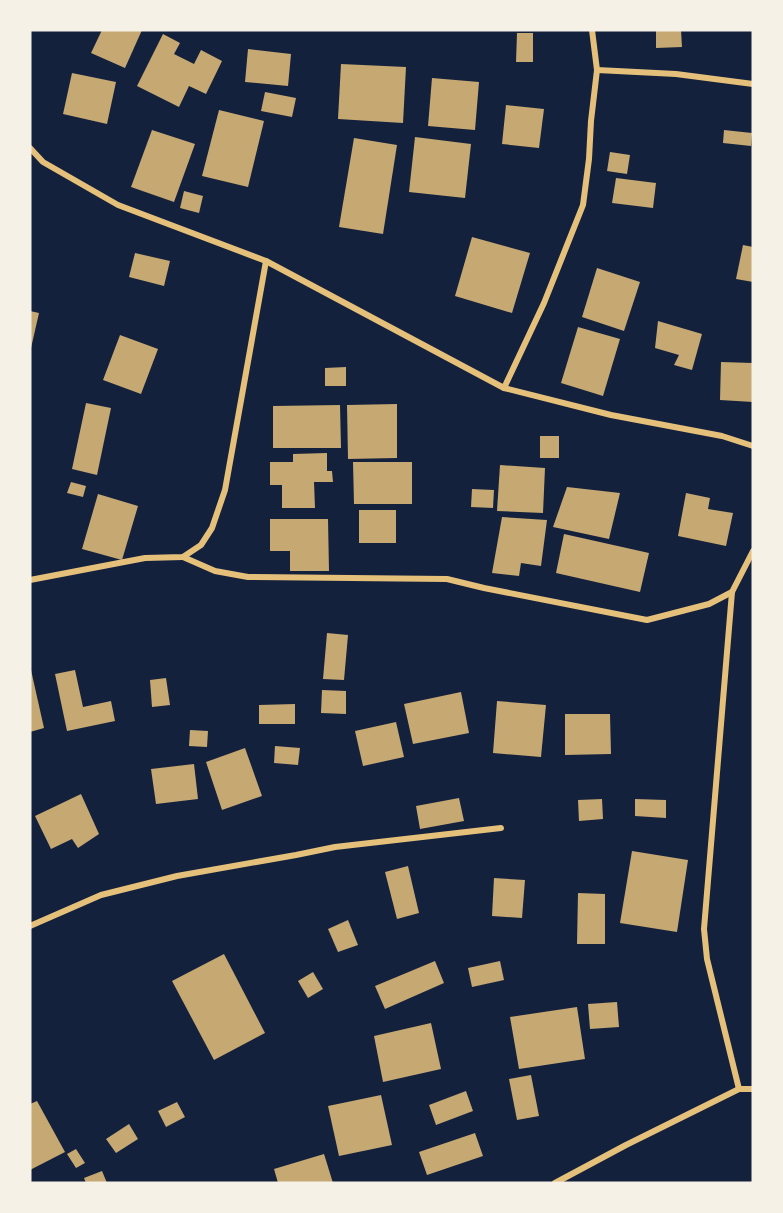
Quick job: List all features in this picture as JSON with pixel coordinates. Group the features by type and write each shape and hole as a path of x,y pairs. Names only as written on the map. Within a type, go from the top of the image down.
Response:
{"street":[{"path":"504,388 544,303 583,205 597,70 592,30"},
{"path":"597,70 676,74 753,84"},
{"path":"30,148 43,162 118,205 266,261 504,388 611,415 722,436 753,446"},
{"path":"183,557 201,545 212,528 225,490 266,261"},
{"path":"739,1089 707,959 704,929 732,592 753,551"},
{"path":"30,580 145,558 183,557 215,571 248,577 447,579 647,620 709,604 732,592"},
{"path":"30,926 101,895 177,876 335,847 501,828"},
{"path":"555,1183 739,1089 753,1089"}],"building":[{"path":"102,30 142,30 125,68 91,53"},
{"path":"656,30 681,30 682,47 656,48"},
{"path":"517,33 533,33 533,62 516,62"},
{"path":"163,34 180,43 174,54 194,64 201,50 222,61 206,94 189,86 179,107 137,86"},
{"path":"248,49 291,54 288,86 245,82"},
{"path":"341,64 406,67 403,123 338,119"},
{"path":"72,73 116,82 107,124 63,114"},
{"path":"432,78 479,82 475,130 428,126"},
{"path":"265,92 296,98 292,117 261,111"},
{"path":"506,105 544,109 539,148 502,144"},
{"path":"219,110 264,121 248,187 202,176"},
{"path":"152,130 195,144 174,202 131,187"},
{"path":"724,130 752,133 751,146 723,143"},
{"path":"415,137 471,144 465,198 409,192"},
{"path":"354,138 397,145 383,234 339,227"},
{"path":"610,152 630,155 627,174 607,171"},
{"path":"616,178 656,183 653,208 612,203"},
{"path":"184,191 203,196 199,213 180,208"},
{"path":"472,237 530,253 512,313 455,296"},
{"path":"743,245 753,247 753,282 736,279"},
{"path":"135,253 170,261 164,286 129,277"},
{"path":"597,268 640,282 624,331 582,317"},
{"path":"30,311 39,313 31,348 30,348"},
{"path":"658,321 702,334 692,370 674,365 679,355 655,348"},
{"path":"578,327 620,339 603,396 561,383"},
{"path":"120,335 158,349 141,394 103,380"},
{"path":"721,362 753,363 753,402 720,400"},
{"path":"346,367 346,386 325,386 325,368"},
{"path":"86,403 111,408 97,475 72,469"},
{"path":"397,404 397,458 348,459 347,405"},
{"path":"340,405 341,448 273,448 273,406"},
{"path":"540,436 559,436 559,458 540,458"},
{"path":"327,453 327,471 332,471 333,482 314,482 315,508 282,508 282,485 270,485 270,462 293,462 293,454"},
{"path":"353,462 412,462 412,504 354,504"},
{"path":"500,465 545,468 543,513 497,511"},
{"path":"71,482 86,486 83,497 67,493"},
{"path":"567,487 620,493 609,539 553,527"},
{"path":"472,489 494,490 493,508 471,507"},
{"path":"686,493 710,498 708,509 733,513 726,546 678,536"},
{"path":"98,494 138,506 122,560 82,549"},
{"path":"359,510 396,510 396,543 359,543"},
{"path":"502,517 547,520 541,566 521,563 519,576 492,573"},
{"path":"270,519 328,519 329,571 290,571 290,551 270,551"},
{"path":"564,534 649,553 640,592 556,573"},
{"path":"327,633 348,635 344,680 323,679"},
{"path":"75,670 83,707 111,701 115,721 67,731 55,674"},
{"path":"30,671 44,728 30,732"},
{"path":"166,678 170,705 152,707 150,680"},
{"path":"322,690 346,691 346,714 321,713"},
{"path":"461,692 469,733 413,744 404,704"},
{"path":"497,701 546,705 541,757 493,753"},
{"path":"295,704 295,724 259,724 259,705"},
{"path":"565,714 610,714 611,754 565,755"},
{"path":"396,722 404,757 363,766 355,731"},
{"path":"190,730 208,731 207,747 189,746"},
{"path":"275,746 300,748 298,765 274,763"},
{"path":"245,748 262,796 222,810 206,762"},
{"path":"194,764 198,799 156,804 151,769"},
{"path":"81,794 99,834 78,848 72,839 51,849 35,816"},
{"path":"459,798 464,821 420,829 416,806"},
{"path":"602,799 603,819 579,821 578,800"},
{"path":"635,799 666,800 666,818 635,816"},
{"path":"632,851 688,860 677,932 620,923"},
{"path":"408,866 419,913 397,919 385,872"},
{"path":"494,878 525,880 522,918 492,916"},
{"path":"578,893 605,894 605,944 577,944"},
{"path":"348,920 358,945 338,952 328,929"},
{"path":"224,954 265,1033 214,1060 172,981"},
{"path":"435,961 444,983 385,1009 375,986"},
{"path":"500,961 504,980 472,987 468,968"},
{"path":"313,972 323,989 308,998 298,981"},
{"path":"617,1002 619,1027 590,1029 588,1004"},
{"path":"577,1007 585,1059 519,1069 510,1017"},
{"path":"431,1023 441,1069 383,1082 374,1036"},
{"path":"531,1075 539,1116 517,1120 509,1079"},
{"path":"466,1091 473,1111 436,1125 429,1105"},
{"path":"381,1095 392,1145 339,1156 328,1106"},
{"path":"37,1101 65,1152 30,1170 30,1104"},
{"path":"177,1102 185,1117 166,1127 158,1111"},
{"path":"129,1124 138,1139 116,1153 106,1139"},
{"path":"475,1133 483,1156 427,1175 419,1152"},
{"path":"76,1149 85,1163 76,1168 67,1154"},
{"path":"324,1154 333,1183 278,1183 274,1169"},
{"path":"102,1171 107,1183 86,1183 84,1178"}]}
